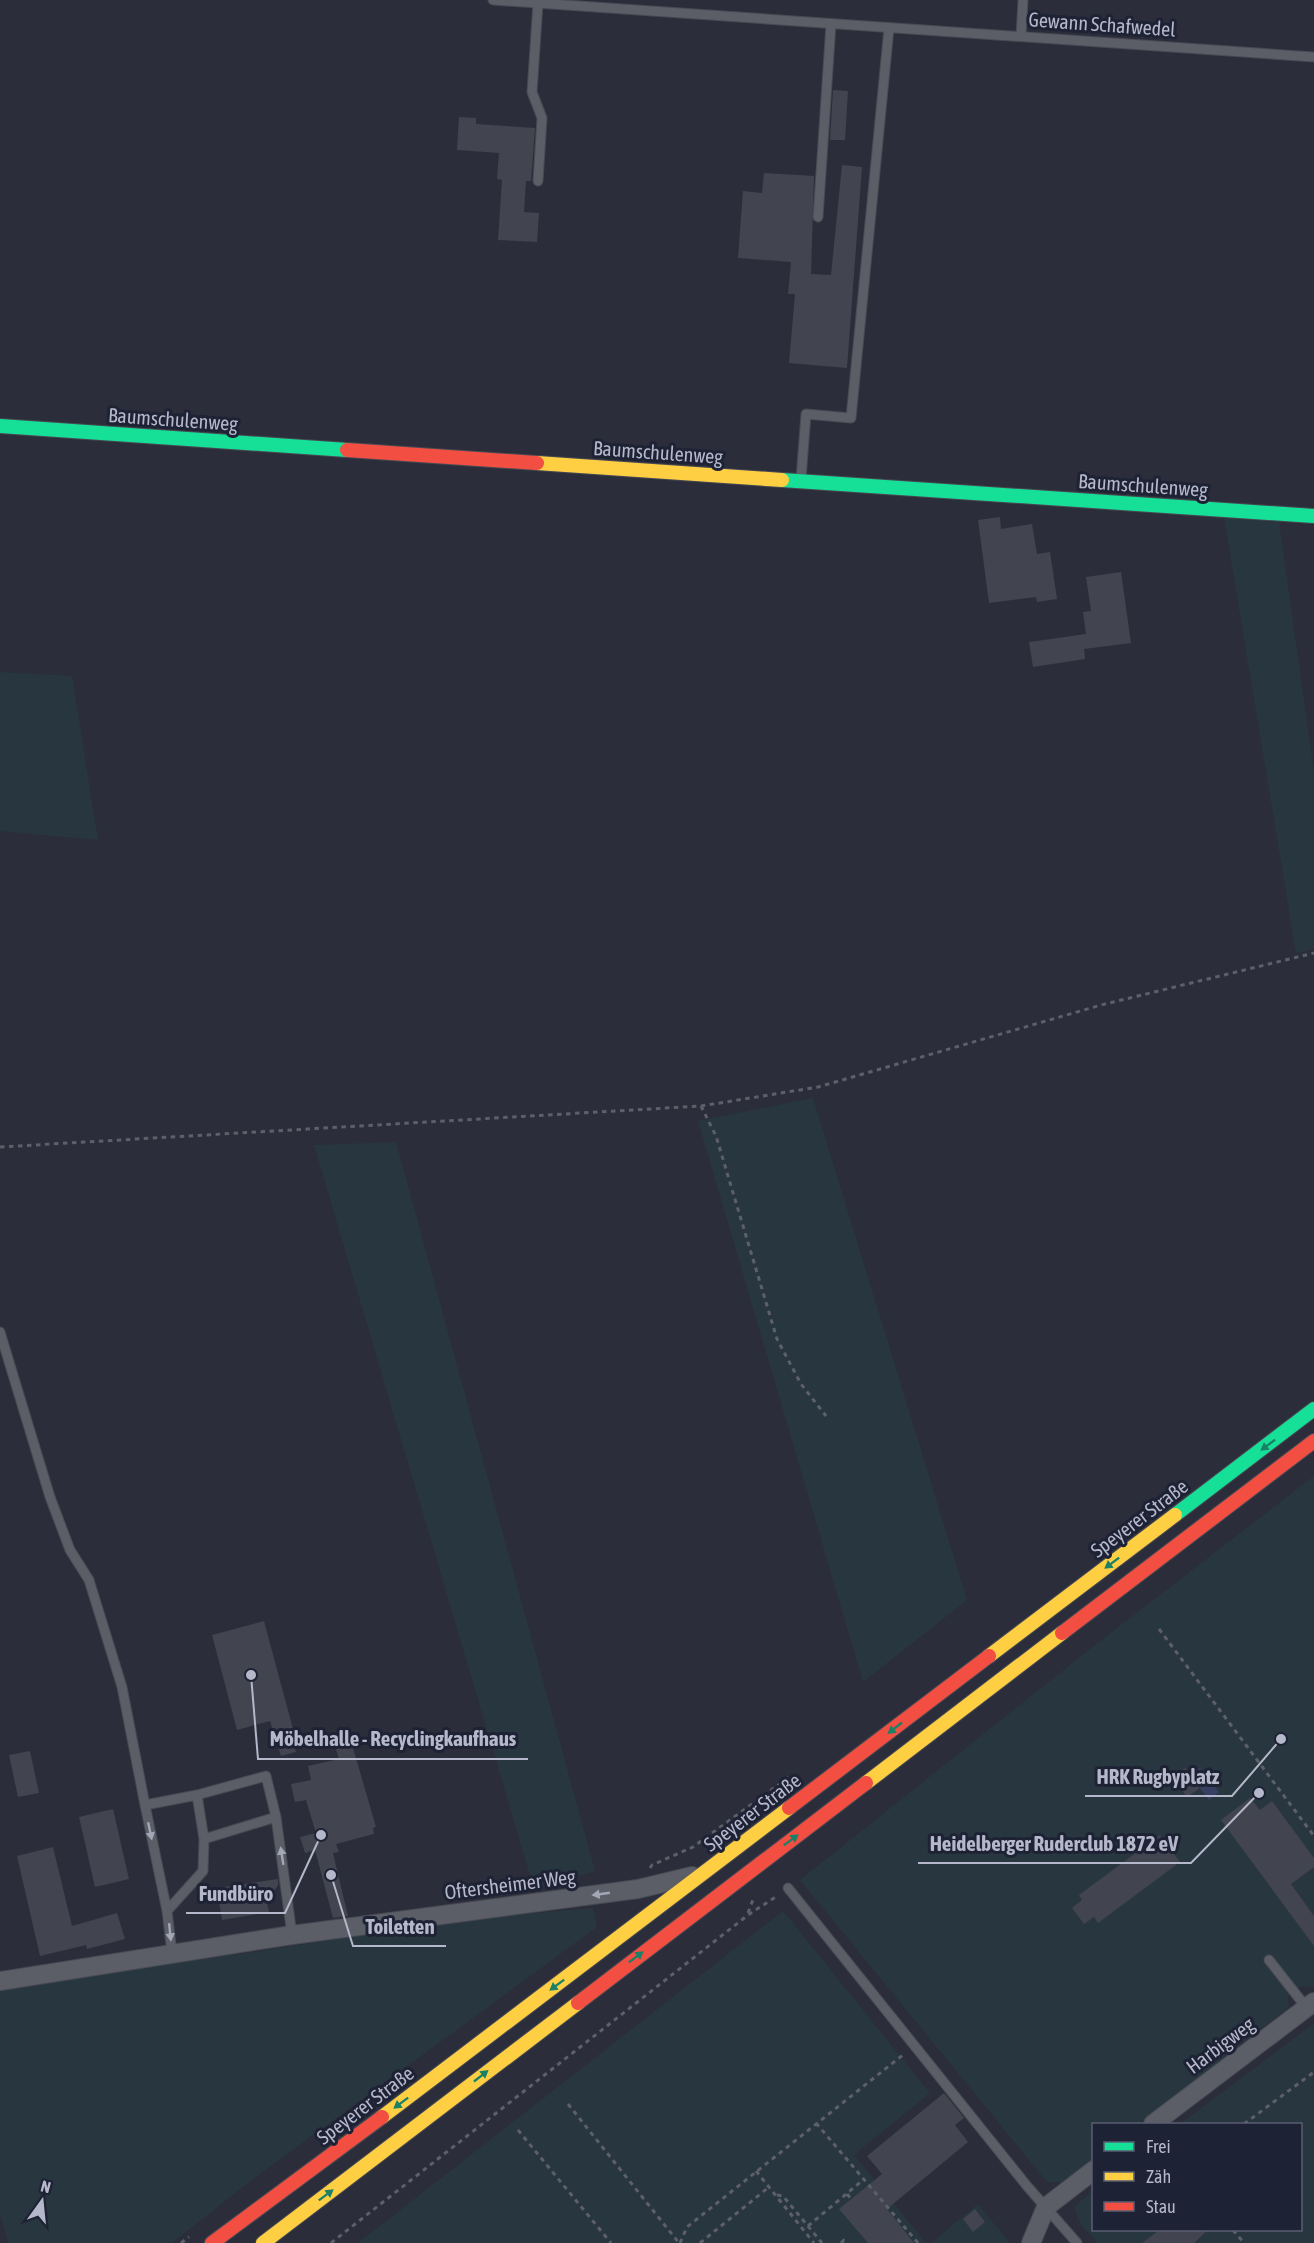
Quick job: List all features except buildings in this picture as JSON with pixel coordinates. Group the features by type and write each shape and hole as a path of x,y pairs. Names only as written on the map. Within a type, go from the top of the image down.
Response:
{"main road":[{"name":"Baumschulenweg","path":"0,426 1314,516"},
{"name":"Speyerer Straße","path":"212,2243 704,1874 1314,1409"},
{"path":"263,2243 1314,1441"}],"street":[{"name":"Oftersheimer Weg","path":"0,1981 292,1935 638,1889 704,1874"},
{"name":"Harbigweg","path":"1154,2123 1310,2005"},
{"path":"1031,2243 1046,2207 1092,2172"}],"lane":[{"name":"Gewann Schafwedel","path":"493,0 1314,57"},
{"path":"1021,36 1023,0"},
{"path":"538,3 532,92 542,118 538,181"},
{"path":"818,217 831,24"},
{"path":"801,481 806,414 851,418 889,28"},
{"path":"0,1332 50,1497 70,1550 89,1580 122,1687 168,1911 172,1953"},
{"path":"145,1805 197,1795 266,1776 276,1817 292,1935"},
{"path":"168,1911 203,1870 204,1839 197,1795"},
{"path":"204,1839 276,1817"},
{"path":"788,1888 1077,2243"},
{"path":"1269,1960 1310,2005"}],"path":[{"path":"0,1147 701,1106 818,1087 1101,1005 1314,953"},
{"path":"701,1106 716,1136 777,1339 801,1384 826,1416"},
{"path":"1159,1629 1314,1836"},
{"path":"331,2243 738,1923 788,1888"},
{"path":"568,2104 680,2243 687,2227 914,2045"},
{"path":"1245,2123 1314,2072"},
{"path":"816,2123 918,2243"},
{"path":"519,2130 611,2243"},
{"path":"756,2171 814,2243"},
{"path":"808,2226 863,2180"},
{"path":"700,2243 769,2187"},
{"path":"847,2194 851,2199"},
{"path":"775,2195 783,2196 822,2243"},
{"path":"1235,2231 1244,2243"},
{"path":"841,2243 844,2240 847,2243"}],"shaded area":[{"path":"1224,518 1279,522 1314,772 1314,949 1296,953"},
{"path":"0,672 72,676 98,840 0,831"},
{"path":"813,1098 967,1600 863,1682 698,1121"},
{"path":"396,1142 595,1871 534,1889 314,1145"},
{"path":"1314,1476 1314,1988 1302,1986 1288,1996 1289,2007 1139,2123 1092,2123 1092,2160 1063,2182 1047,2182 800,1880 1095,1645"},
{"path":"593,1908 597,1927 249,2182 172,2243 8,2243 0,2213 0,1987 268,1950 447,1921"},
{"path":"783,1911 930,2093 854,2155 926,2243 358,2243"},
{"path":"1314,2023 1314,2243 1098,2243 1080,2222 1075,2206 1092,2191 1092,2231 1302,2231 1302,2123 1181,2123"},
{"path":"978,2204 1010,2243 931,2243"}],"water":[{"path":"1200,1768 1219,1792 1209,1800 1190,1775"}],"traffic: fast":[{"path":"0,426 347,450"},
{"path":"782,480 1314,516"},
{"path":"1175,1515 1314,1409"}],"traffic: slow":[{"path":"537,463 782,480"},
{"path":"989,1656 1175,1515"},
{"path":"866,1783 1062,1633"},
{"path":"382,2117 789,1808"},
{"path":"263,2243 578,2003"}],"traffic: jam":[{"path":"347,450 537,463"},
{"path":"1062,1633 1314,1441"},
{"path":"789,1808 989,1656"},
{"path":"578,2003 866,1783"},
{"path":"212,2243 382,2117"}],"place":[{"name":"Möbelhalle - Recyclingkaufhaus","path":"251,1675"},
{"name":"HRK Rugbyplatz","path":"1281,1739"},
{"name":"Heidelberger Ruderclub 1872 eV","path":"1259,1793"},
{"name":"Fundbüro","path":"321,1835"},
{"name":"Toiletten","path":"331,1875"}]}
